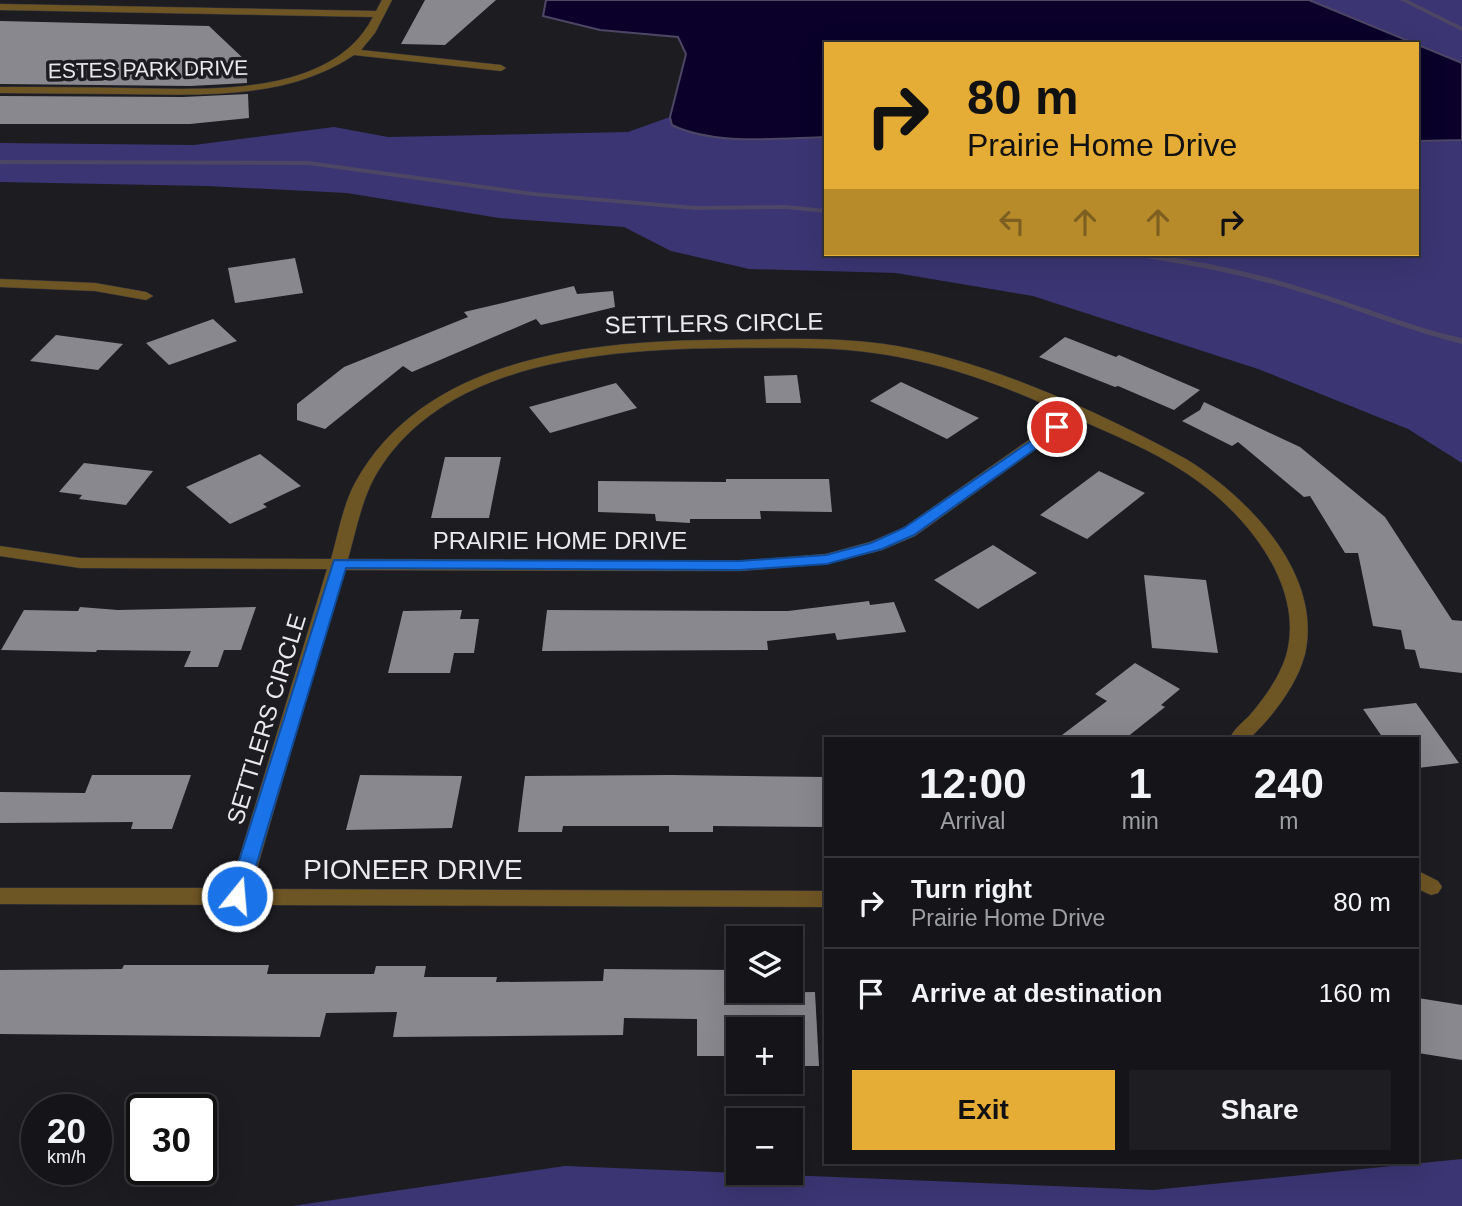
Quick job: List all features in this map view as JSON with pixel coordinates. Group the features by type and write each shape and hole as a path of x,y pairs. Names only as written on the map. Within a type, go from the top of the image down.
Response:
{"street":[{"path":"353,52 362,44 387,0"},
{"path":"0,7 379,14"},
{"path":"353,52 501,68"},
{"name":"ESTES PARK DRIVE","path":"0,90 231,90 292,79 353,52"},
{"path":"0,283 95,287 146,296"},
{"name":"SETTLERS CIRCLE","path":"237,896 340,563 361,486 381,454 411,423 446,400 485,380 561,355 612,347 664,344 861,345 903,351 957,364 1077,413 1154,449 1200,475 1264,535 1286,575 1297,614 1296,651 1281,688 1240,737"},
{"name":"PRAIRIE HOME DRIVE","path":"0,551 80,563 739,566 827,559 876,546 909,532 1077,413"},
{"name":"PIONEER DRIVE","path":"0,896 824,899"}],"shaded area":[{"path":"546,0 1309,0 1411,42 824,42 824,137 727,138 689,132 672,125 670,117 686,54 678,37 600,30 543,16"},
{"path":"1309,0 1462,0 1462,63 1419,45 1419,42 1411,42"},
{"path":"1419,45 1462,63 1462,140 1419,141"},
{"path":"670,117 672,125 707,136 747,139 824,137 824,256 1419,256 1419,141 1462,140 1462,463 1408,429 1258,369 1033,296 896,273 749,269 671,251 624,227 499,218 347,193 207,186 0,182 0,143 194,145 334,127 388,137 628,132"},
{"path":"1462,1159 1462,1206 292,1206 565,1166 726,1173 726,1185 803,1185 803,1176 1153,1190"}],"building":[{"path":"425,0 496,0 445,45 401,44"},
{"path":"0,21 209,26 246,61 247,83 190,86 0,84"},
{"path":"248,94 249,118 190,124 0,124 0,96 183,97"},
{"path":"295,258 303,293 235,303 228,268"},
{"path":"574,286 577,294 613,291 615,307 541,325 536,319 412,372 403,366 325,429 297,420 297,404 344,367 468,317 464,312"},
{"path":"213,319 237,341 169,365 146,343"},
{"path":"56,335 123,344 98,370 30,361"},
{"path":"1065,337 1116,357 1119,355 1200,390 1174,410 1039,357"},
{"path":"797,375 801,403 766,403 764,376"},
{"path":"901,382 979,418 947,439 870,401"},
{"path":"616,383 637,408 550,433 529,407"},
{"path":"1204,402 1300,447 1385,517 1452,620 1462,621 1462,673 1420,668 1415,650 1405,649 1401,630 1373,626 1358,553 1345,553 1310,496 1304,497 1238,442 1232,446 1182,421 1200,410"},
{"path":"260,454 301,486 263,504 267,507 230,524 186,487"},
{"path":"445,457 501,457 489,518 431,518"},
{"path":"84,463 153,471 126,505 79,499 82,495 59,492"},
{"path":"1099,471 1145,493 1087,539 1040,515"},
{"path":"726,479 829,479 832,512 760,511 761,519 690,519 690,523 656,521 655,514 598,512 598,481 726,482"},
{"path":"993,545 1037,573 978,609 934,580"},
{"path":"1144,575 1206,580 1218,653 1152,648"},
{"path":"869,601 870,605 894,602 906,632 837,640 835,633 767,641 768,650 542,651 547,610 788,611"},
{"path":"80,607 118,610 256,607 241,650 224,650 218,667 184,667 191,651 1,650 24,610 78,611"},
{"path":"462,610 460,619 479,619 474,653 454,653 450,673 388,673 403,611"},
{"path":"1135,663 1180,689 1161,705 1165,707 1127,737 1059,737 1107,701 1095,694"},
{"path":"1416,703 1459,763 1419,768 1419,737 1382,737 1363,709"},
{"path":"92,775 191,775 172,829 131,829 133,822 0,823 0,792 85,793"},
{"path":"360,775 462,776 452,828 346,830"},
{"path":"525,776 824,777 824,827 713,826 713,832 669,832 669,826 563,826 562,832 518,832"},
{"path":"124,965 269,965 267,974 374,974 376,966 426,966 424,977 497,977 496,982 603,981 604,969 726,970 726,1003 803,1003 803,992 815,992 819,1066 803,1066 803,1017 726,1017 726,1056 697,1056 697,1019 624,1018 623,1035 393,1037 397,1012 326,1013 320,1037 0,1034 0,970 122,969"},
{"path":"1419,998 1462,1005 1462,1060 1419,1053"}],"waterway":[{"path":"1403,0 1462,29"},
{"path":"0,162 308,163 533,194 695,208 786,207 824,211"},
{"path":"1145,256 1212,267 1270,281 1311,292 1418,330 1462,341"}],"route":[{"path":"237,896 340,563 739,566 827,559 876,546 909,532 1057,427"}]}
